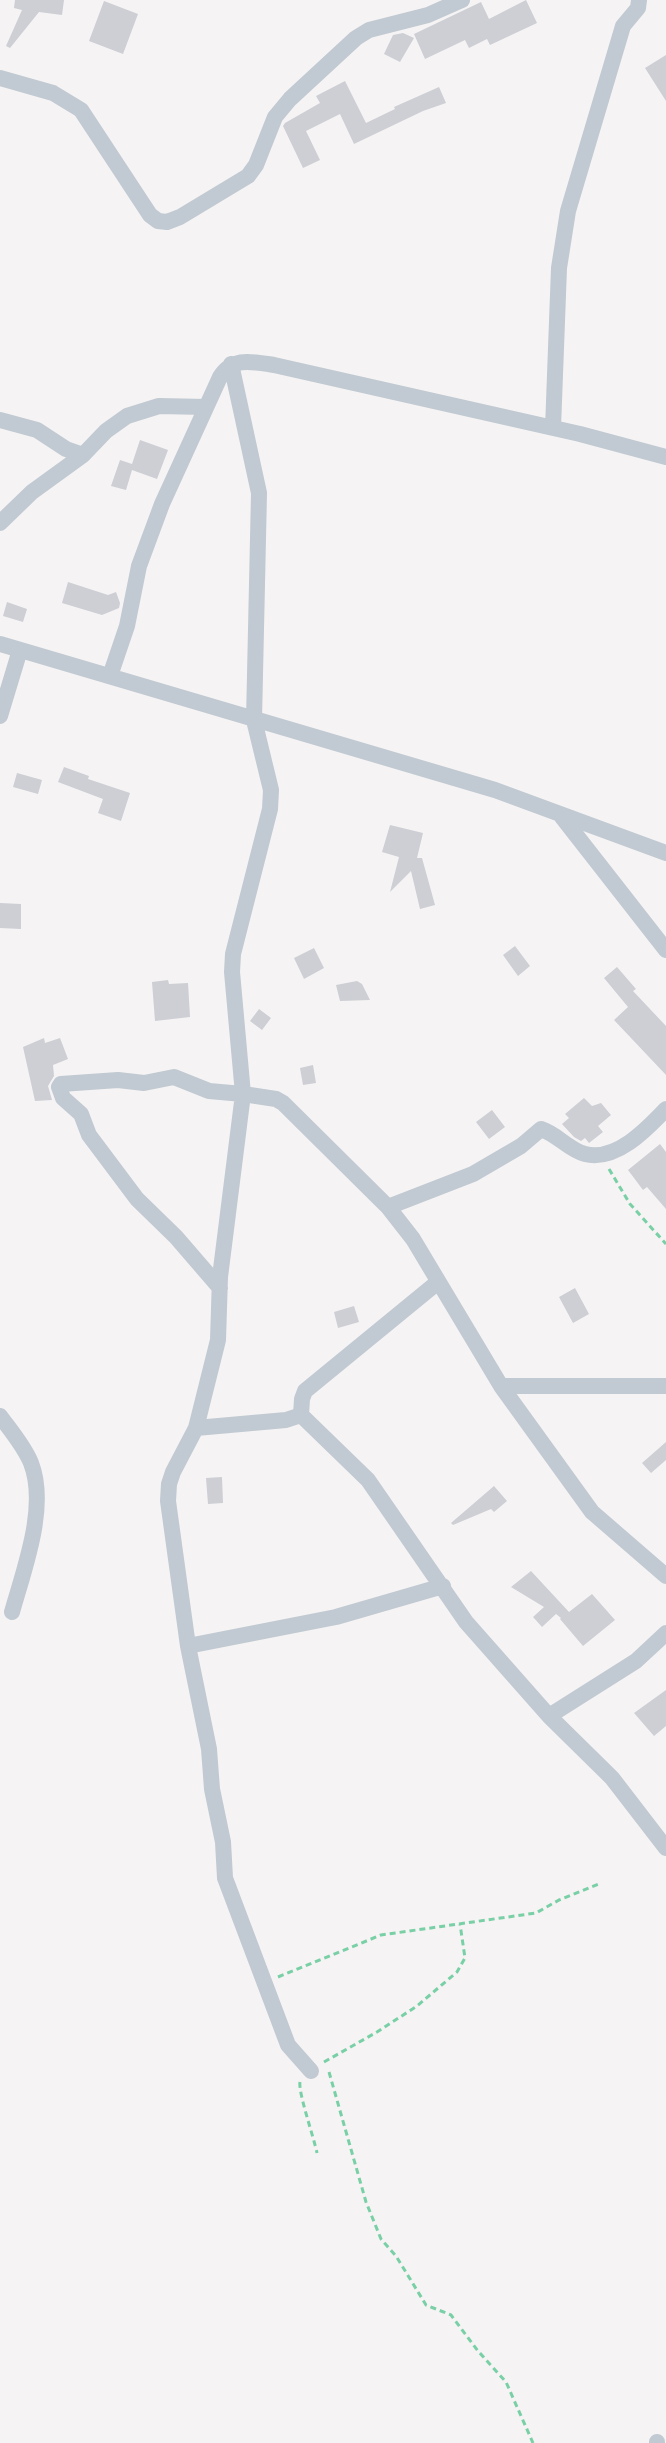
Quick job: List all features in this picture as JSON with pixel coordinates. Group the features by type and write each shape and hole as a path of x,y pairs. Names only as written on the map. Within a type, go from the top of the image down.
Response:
{"street":[{"path":"0,78 53,93 81,110 150,215 158,221 167,222 248,176 256,165 275,117 349,43 369,30 428,15 462,0"},
{"path":"553,428 559,268 568,211 620,34 638,8 639,0"},
{"path":"231,364 259,493 254,720 271,790 270,809 233,954 243,1094 220,1288 218,1340 196,1428 173,1472 168,1492 188,1646 209,1749 212,1789 223,1842 224,1872 290,2050 319,2066"},
{"path":"110,676 127,626 143,556 170,485 220,377 231,364 274,365 553,428 666,457"},
{"path":"0,523 32,492 83,455 106,431 144,409 159,406 206,407"},
{"path":"0,420 37,430 66,449 83,455"},
{"path":"0,644 495,790 666,853"},
{"path":"0,716 20,650"},
{"path":"562,815 666,950"},
{"path":"220,1288 176,1237 137,1199 89,1135 81,1114 63,1098 59,1087 63,1083 87,1080 144,1083 174,1077 209,1091 276,1099 283,1103 388,1207 413,1239 501,1386 592,1512 666,1576"},
{"path":"388,1207 473,1174 511,1154 541,1129 585,1154 601,1155 620,1148 637,1136 666,1109"},
{"path":"438,1282 305,1391 301,1415 368,1480 466,1622 549,1716 612,1778 666,1848"},
{"path":"501,1386 666,1386"},
{"path":"196,1428 286,1420 301,1415"},
{"path":"0,1416 28,1456 33,1468 35,1497 35,1533 12,1612"},
{"path":"188,1646 336,1617 443,1586"},
{"path":"549,1716 636,1661 666,1633"}],"path":[{"path":"601,1155 630,1204 666,1244"},
{"path":"263,1983 381,1935 536,1913 599,1884"},
{"path":"317,2153 299,2085 319,2066 417,2006 457,1972 465,1958 460,1924"},
{"path":"319,2066 381,2239 396,2256 426,2305 451,2315 506,2382 533,2443"}],"building":[{"path":"15,0 64,0 62,15 39,12 10,48 6,46 22,10 14,8"},
{"path":"526,0 537,23 490,45 487,39 469,48 465,40 425,59 414,34 481,2 489,19"},
{"path":"104,1 138,14 123,54 89,41"},
{"path":"403,33 414,38 400,62 384,54 393,35"},
{"path":"666,55 666,101 645,68"},
{"path":"345,81 366,123 439,87 446,103 354,144 340,114 306,131 320,160 303,168 283,126 320,103 316,96"},
{"path":"140,440 168,450 157,479 132,470 126,490 111,486 120,460 132,464"},
{"path":"68,582 108,595 116,592 119,608 102,615 62,603"},
{"path":"7,602 27,609 23,622 3,616"},
{"path":"64,767 130,793 121,821 98,813 103,799 58,782"},
{"path":"17,773 42,780 38,794 13,787"},
{"path":"390,825 423,833 417,858 422,858 435,905 420,909 411,871 390,892 399,857 382,852"},
{"path":"0,903 21,904 21,929 0,928"},
{"path":"515,946 530,966 518,976 503,955"},
{"path":"314,948 324,968 304,979 294,958"},
{"path":"617,967 636,989 633,991 666,1026 666,1075 614,1020 628,1007 604,978"},
{"path":"168,980 169,984 188,983 190,1017 155,1021 152,982"},
{"path":"357,981 362,984 370,1000 340,1001 336,985"},
{"path":"259,1009 271,1018 262,1030 250,1021"},
{"path":"44,1038 45,1043 60,1038 68,1059 53,1065 54,1076 48,1086 52,1100 35,1101 23,1047"},
{"path":"313,1065 316,1083 303,1085 300,1068"},
{"path":"584,1098 592,1106 601,1103 611,1115 598,1126 603,1132 589,1143 585,1138 581,1141 574,1137 562,1124 569,1118 565,1114"},
{"path":"492,1110 505,1127 489,1139 476,1122"},
{"path":"660,1144 666,1152 666,1209 647,1187 643,1190 628,1170"},
{"path":"575,1288 589,1314 573,1323 559,1297"},
{"path":"354,1306 359,1322 338,1328 334,1312"},
{"path":"666,1442 666,1460 651,1473 642,1463"},
{"path":"222,1477 223,1503 208,1504 206,1478"},
{"path":"494,1486 507,1501 494,1512 491,1509 453,1525 451,1523"},
{"path":"531,1571 569,1612 592,1594 615,1620 583,1646 556,1614 542,1627 533,1617 544,1607 511,1587"},
{"path":"666,1690 666,1726 654,1736 634,1713"}]}
